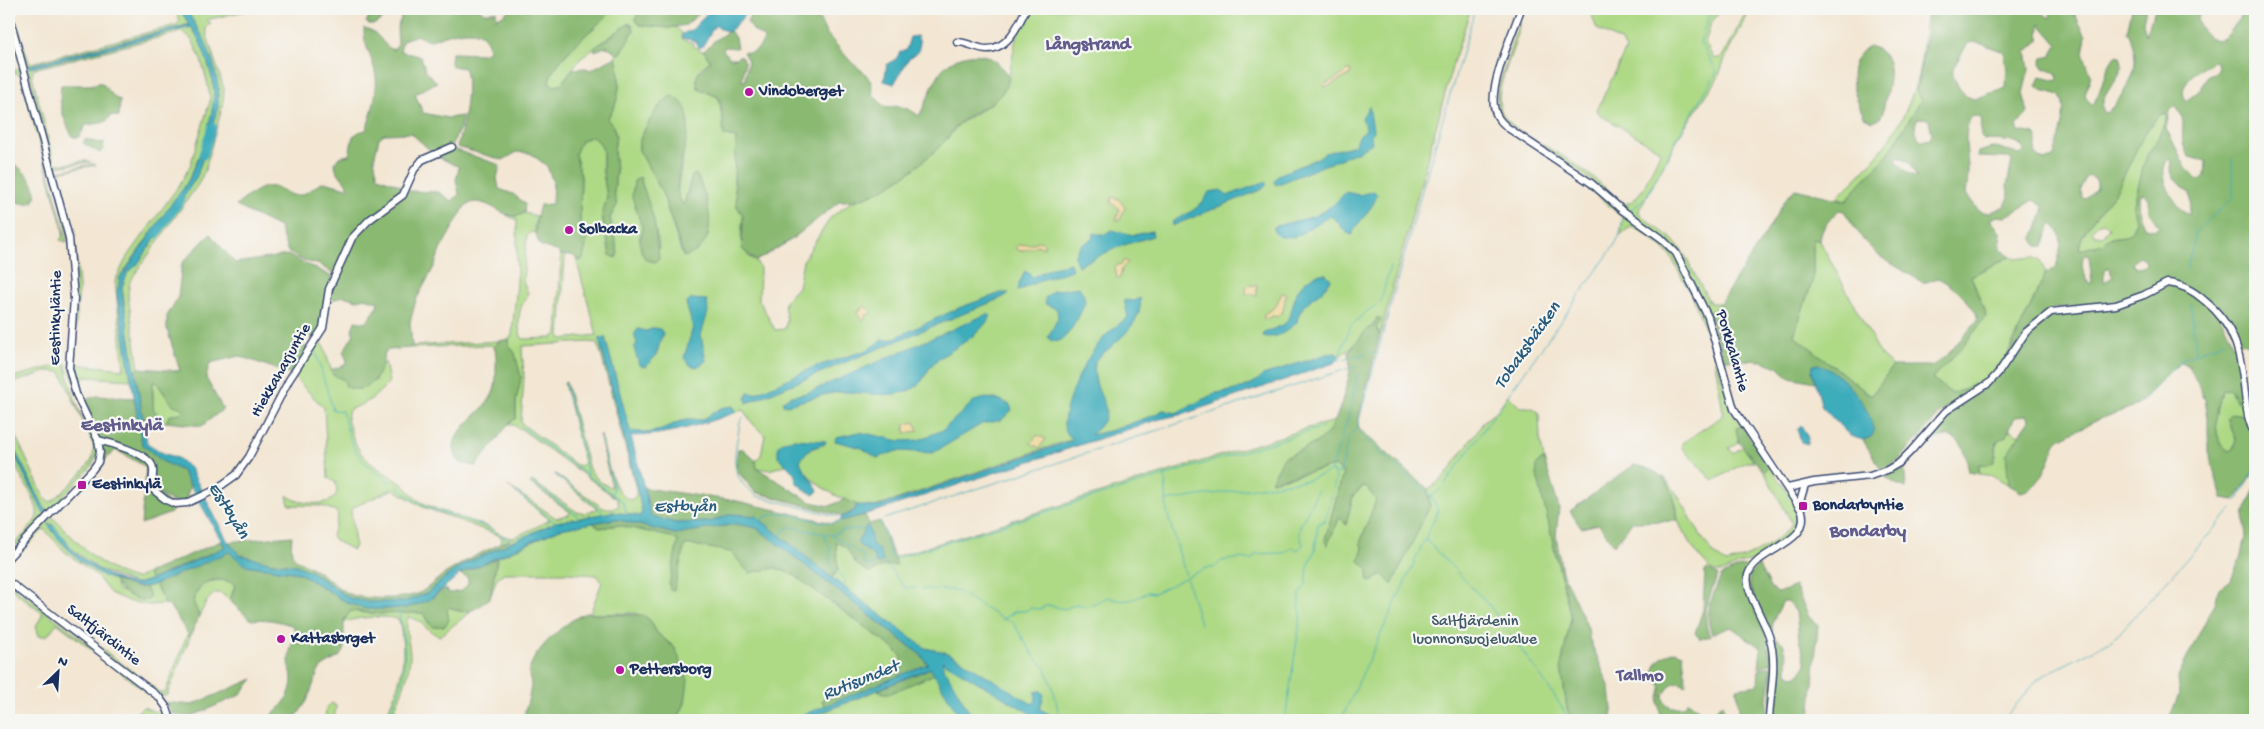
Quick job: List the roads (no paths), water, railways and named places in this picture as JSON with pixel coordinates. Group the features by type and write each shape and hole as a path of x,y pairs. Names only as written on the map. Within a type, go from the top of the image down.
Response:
{"street":[{"path":"957,42 966,42 987,49 997,47 1015,30 1026,9"},
{"name":"Porkkalantie","path":"1522,9 1496,85 1494,104 1498,117 1508,128 1591,183 1622,210 1661,238 1676,253 1710,323 1729,398 1734,410 1799,505"},
{"name":"Eestinkyläntie","path":"9,15 70,245 74,298 68,358 71,380 98,440 100,452 98,462 92,470 9,557"},
{"name":"Hiekkaharjuntie","path":"98,440 130,450 150,462 153,472 151,488 166,500 180,504 195,500 224,485 243,466 289,380 320,334 326,318 329,288 352,238 374,216 403,196 414,170 422,160 452,147"},
{"path":"1788,488 1879,474 1899,463 1946,411 1989,383 1999,372 2026,332 2051,312 2116,304 2144,295 2167,283 2186,288 2199,295 2214,308 2234,337 2245,392 2247,417 2255,434"},
{"path":"1769,720 1774,668 1773,651 1764,621 1750,590 1748,576 1756,563 1797,532 1803,521 1799,505 1805,485"},
{"name":"Saltfjärdintie","path":"9,582 159,697 168,708 171,720"}],"water":[{"path":"180,9 186,9 204,39 213,62 219,89 218,107 197,176 181,201 168,216 137,265 128,272 122,287 123,298 147,443 163,453 178,458 190,468 228,542 240,555 272,563 296,565 312,572 349,598 368,602 403,602 426,594 464,564 556,522 613,512 640,516 642,512 637,488 599,339 605,337 630,431 647,433 662,430 678,422 692,419 702,420 721,408 733,406 737,412 671,432 631,436 651,516 676,523 710,522 731,514 756,516 832,578 925,648 945,652 960,659 1032,704 1036,700 1035,692 1041,691 1044,695 1040,709 1060,720 1041,720 942,661 943,666 974,720 962,720 930,668 804,720 790,720 928,664 921,655 757,528 736,524 675,534 615,519 560,529 460,574 428,601 406,608 366,609 348,603 299,573 245,565 229,552 151,586 135,587 103,576 79,560 58,538 49,526 49,523 80,557 113,577 135,584 165,574 225,547 182,471 162,461 142,444 117,294 120,277 183,189 203,146 214,99 214,89 202,48 191,27 30,68 28,66 189,25"},
{"path":"719,9 740,9 745,15 729,32 715,25 702,47 699,47 696,41 682,38 682,34 692,30 708,12"},
{"path":"917,36 920,43 918,52 909,58 894,84 884,81 887,64 896,59 900,52 906,50 910,37"},
{"path":"1369,106 1373,130 1371,136 1372,143 1357,152 1276,185 1274,182 1278,175 1316,159 1325,153 1355,145 1359,136 1365,131 1366,127 1362,118"},
{"path":"1264,182 1267,184 1263,189 1172,226 1173,221 1189,213 1203,202 1209,192 1221,190 1227,196"},
{"path":"1374,191 1377,195 1375,200 1352,235 1345,231 1330,216 1295,237 1279,237 1274,232 1274,227 1315,216 1333,205 1346,192 1359,195"},
{"path":"1112,230 1134,235 1152,231 1153,236 1118,247 1078,266 1074,257 1080,246 1092,239 1094,233 1103,235"},
{"path":"1070,263 1072,270 1041,280 1018,291 1025,271 1033,277 1053,267"},
{"path":"1318,274 1326,274 1331,279 1323,290 1303,308 1297,322 1277,336 1263,336 1264,333 1285,324 1299,289 1309,278"},
{"path":"1079,287 1085,302 1078,317 1071,330 1063,339 1051,341 1048,337 1058,318 1057,309 1045,304 1045,298 1052,291"},
{"path":"1001,293 1009,293 1004,297 747,403 746,399 749,392 754,394 814,367 867,350 882,340 892,339 961,307"},
{"path":"1140,298 1140,308 1132,325 1126,333 1095,361 1097,387 1106,413 1104,419 1091,435 1113,430 1163,410 1176,413 1216,393 1241,388 1263,375 1327,354 1336,353 1339,357 1334,363 1184,414 1160,419 841,521 841,517 851,513 857,505 875,507 884,505 1073,440 1066,431 1064,424 1071,393 1076,382 1093,350 1109,332 1128,317 1124,300 1134,301"},
{"path":"691,299 707,300 708,312 701,335 706,361 697,367 691,366 684,358 693,327 686,304"},
{"path":"987,314 991,316 980,329 934,362 918,385 906,392 888,395 842,392 821,395 787,405 783,404 783,401 791,396 807,393"},
{"path":"654,328 660,329 663,333 656,356 645,367 639,365 634,348 637,343 634,335 638,329 646,331"},
{"path":"1818,364 1838,375 1861,400 1875,431 1871,437 1863,440 1850,436 1822,407 1812,371 1813,365"},
{"path":"986,398 1001,400 1010,405 1012,410 1002,420 982,424 933,453 897,451 877,458 862,448 835,441 836,437 860,432 900,441 918,440 943,430 974,401"},
{"path":"1801,425 1808,438 1807,444 1801,442 1797,429"},
{"path":"9,439 46,511 44,514 9,444"},
{"path":"794,439 826,441 825,444 809,449 800,461 818,491 814,495 797,483 794,473 778,457 778,446 784,441"},
{"path":"867,525 872,544 879,550 883,560 880,564 876,563 874,556 858,544"}],"waterway":[{"path":"1431,496 1364,438 1357,428 1422,190 1475,9"},
{"name":"Tobaksbäcken","path":"1631,210 1648,195 1677,138 1717,72 1700,42 1708,19 1716,9"},
{"name":"Estbyån","path":"203,155 212,127"},
{"path":"2187,269 2194,242 2194,233 2233,198 2232,159"},
{"name":"Estbyån","path":"156,234 180,200"},
{"name":"Tobaksbäcken","path":"1445,484 1614,246 1620,235 1623,218"},
{"path":"1338,358 1351,326 1367,311 1380,303 1390,267"},
{"path":"2191,303 2196,352"},
{"path":"2137,405 2182,359 2225,341"},
{"path":"315,350 333,410 342,411 353,446 362,460 390,482"},
{"path":"1372,353 1377,353"},
{"path":"1335,361 1366,354"},
{"path":"884,519 1356,366"},
{"path":"1285,720 1301,614 1299,605 1300,594 1306,584 1308,567 1315,550 1318,524 1324,521 1326,517 1336,478 1331,471 1349,414 1358,373"},
{"path":"565,383 588,476"},
{"path":"743,418 740,422 735,463 740,480 747,488 757,496 840,517"},
{"path":"522,427 623,502 627,515"},
{"path":"899,557 1323,427"},
{"path":"1166,501 1308,480 1331,471 1340,474 1349,437 1357,428"},
{"path":"600,436 614,487 612,493"},
{"path":"2237,501 2255,469"},
{"path":"555,475 604,513"},
{"path":"1165,475 1167,512 1200,624"},
{"path":"533,483 579,517"},
{"path":"397,486 421,504 482,525 493,530 510,543"},
{"path":"510,488 556,523"},
{"name":"Tobaksbäcken","path":"1341,720 1438,511 1431,496 1441,489"},
{"path":"1003,619 1016,611 1025,611 1031,608 1040,609 1048,605 1065,609 1076,604 1088,606 1108,597 1124,601 1129,600 1148,592 1154,593 1206,568 1214,568 1221,561 1242,558 1251,560 1256,554 1284,553 1292,547 1298,550 1303,545 1299,534 1300,526 1318,490"},
{"path":"2003,720 2039,678 2114,639 2232,509"},
{"path":"760,520 780,513 821,522 832,523 842,521"},
{"path":"880,521 892,559 894,558"},
{"path":"781,536 783,531 789,527 832,535 843,530 863,529"},
{"path":"824,535 830,548 830,565 845,581 844,586"},
{"path":"832,535 863,555 863,563 868,566 876,563"},
{"path":"1426,540 1489,605 1570,720"},
{"path":"883,560 905,588 917,588"},
{"path":"922,589 955,590 1003,619 1012,621 1033,655 1046,669 1058,711 1063,720"},
{"path":"387,720 403,678 405,653 398,608"}],"place":[{"name":"Vindoberget","path":"749,92"},
{"name":"Solbacka","path":"569,230"},
{"name":"Eestinkylä","path":"82,485"},
{"name":"Bondarbyntie","path":"1803,506"},
{"name":"Kattasbrget","path":"281,639"},
{"name":"Pettersborg","path":"620,670"}],"district":[{"name":"Långstrand","path":"1088,45"},
{"name":"Eestinkylä","path":"122,426"},
{"name":"Bondarby","path":"1868,532"},
{"name":"Tallmo","path":"1640,676"}],"park label":[{"name":"Saltfjärdenin luonnonsuojelualue","path":"1475,631"}],"water label":[{"name":"Rutisundet","path":"861,681"}]}
